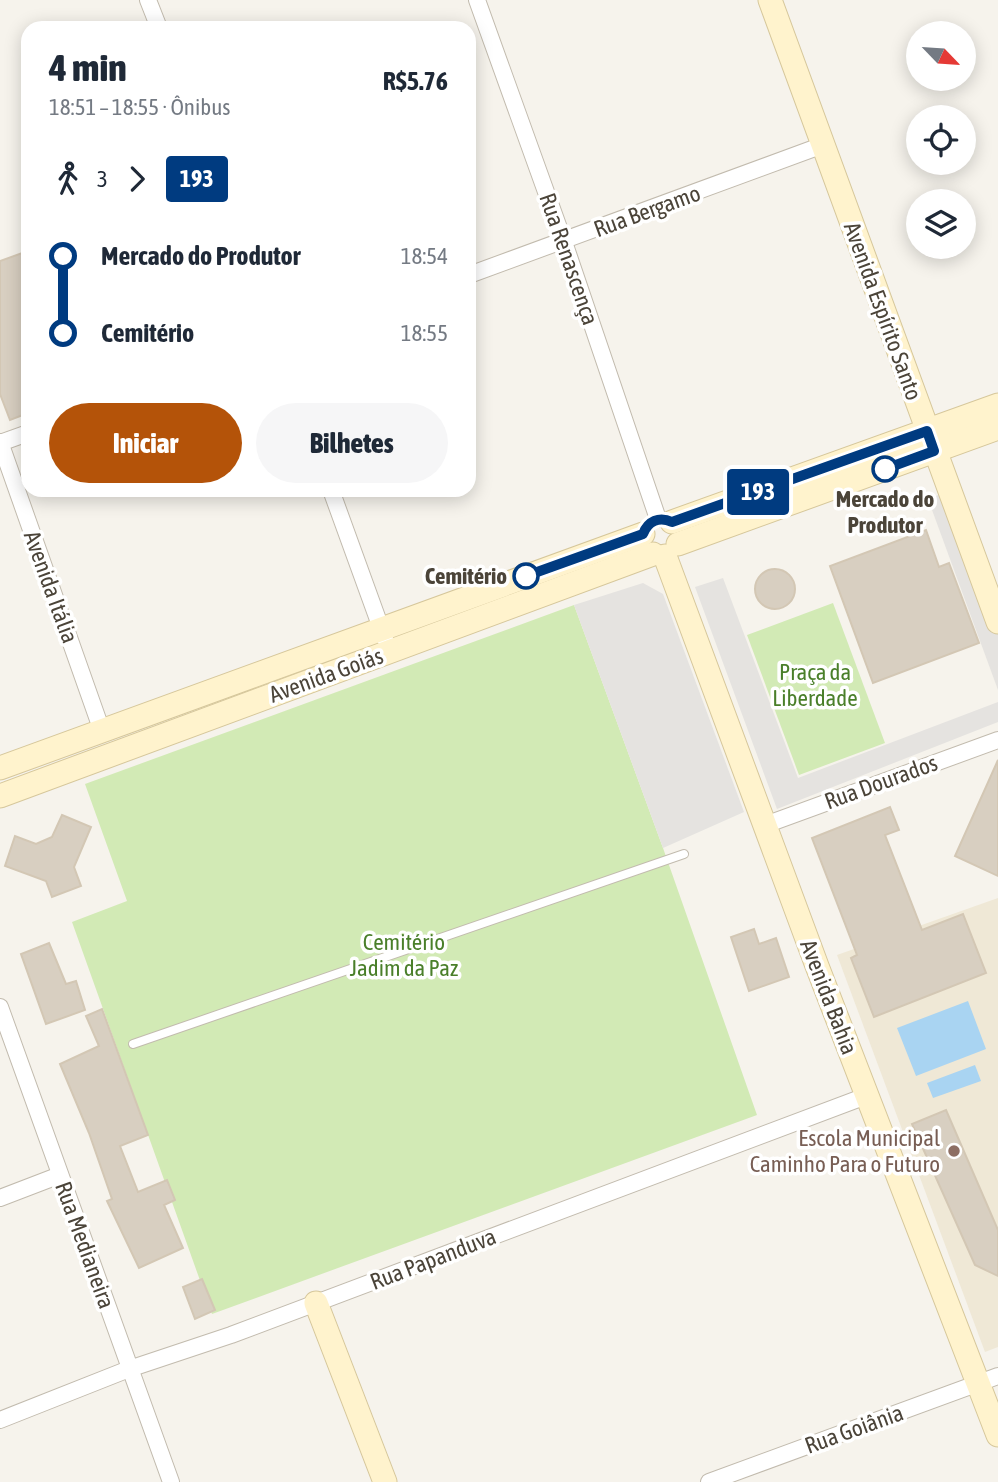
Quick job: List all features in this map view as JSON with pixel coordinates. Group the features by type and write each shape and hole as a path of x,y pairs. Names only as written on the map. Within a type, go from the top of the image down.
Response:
{"main road":[{"name":"Avenida Espírito Santo","path":"770,0 998,622"},
{"name":"Avenida Goiás","path":"0,768 381,629 661,538 930,441 998,405"},
{"name":"Avenida Goiás","path":"930,441 998,428"},
{"name":"Avenida Goiás","path":"0,796 390,652 661,538"},
{"name":"Avenida Bahia","path":"661,538 866,1096 989,1380 998,1435"},
{"path":"316,1303 385,1482"}],"street":[{"path":"148,0 156,21"},
{"name":"Rua Renascença","path":"477,0 564,242 661,538"},
{"name":"Rua Bergamo","path":"476,273 823,145"},
{"path":"0,443 21,436"},
{"name":"Avenida Itália","path":"0,443 102,731"},
{"path":"334,497 390,652"},
{"name":"Rua Dourados","path":"765,825 998,740"},
{"name":"Rua Medianeira","path":"0,1007 171,1482"},
{"name":"Rua Papanduva","path":"0,1420 130,1368 316,1303 866,1096"},
{"path":"0,1198 60,1175"},
{"name":"Rua Goiânia","path":"709,1482 989,1380"}],"lane":[{"path":"133,1044 684,854"}],"shaded area":[{"path":"949,491 998,622 998,690 928,499"},
{"path":"723,578 798,778 998,702 998,722 777,809 695,587"},
{"path":"643,583 663,594 744,812 663,848 574,605"},
{"name":"Escola Municipal Caminho Para o Futuro","path":"998,898 998,1347 985,1352 837,955"}],"green space":[{"name":"Praça da Liberdade","path":"833,603 885,743 799,775 747,635"},
{"name":"Cemitério Jadim da Paz","path":"574,605 757,1115 212,1314 72,922 127,901 85,784"}],"water":[{"path":"968,1001 986,1049 916,1076 897,1028"},
{"path":"975,1065 981,1081 933,1098 927,1083"}],"building":[{"path":"21,254 21,416 10,420 0,394 0,261"},
{"name":"Mercado do Produtor","path":"926,530 939,567 949,563 979,643 873,683 830,566"},
{"path":"775,569 789,575 795,589 789,603 775,609 761,603 755,589 761,575"},
{"path":"998,760 998,876 955,856"},
{"path":"890,807 899,830 885,835 922,930 963,914 986,973 874,1017 851,958 857,955 812,838"},
{"path":"62,815 91,827 74,867 81,886 52,897 46,881 5,866 15,836 36,844 52,837"},
{"path":"754,929 759,944 776,938 789,977 749,991 731,937"},
{"path":"49,943 66,984 76,981 85,1010 46,1024 21,954"},
{"path":"102,1009 148,1135 120,1146 138,1192 167,1180 175,1200 164,1205 183,1248 139,1268 107,1201 112,1199 89,1133 60,1064 99,1046 86,1016"},
{"path":"946,1110 998,1230 998,1276 975,1265 912,1124"},
{"path":"202,1279 215,1310 195,1319 183,1287"}],"bus line":[{"name":"193","path":"526,576 643,534 650,522 660,519 672,522 927,431 934,451 885,469"}],"place":[{"name":"Mercado do Produtor","path":"885,469"},
{"name":"Cemitério","path":"526,576"},
{"name":"Escola Municipal Caminho Para o Futuro","path":"954,1151"}]}
